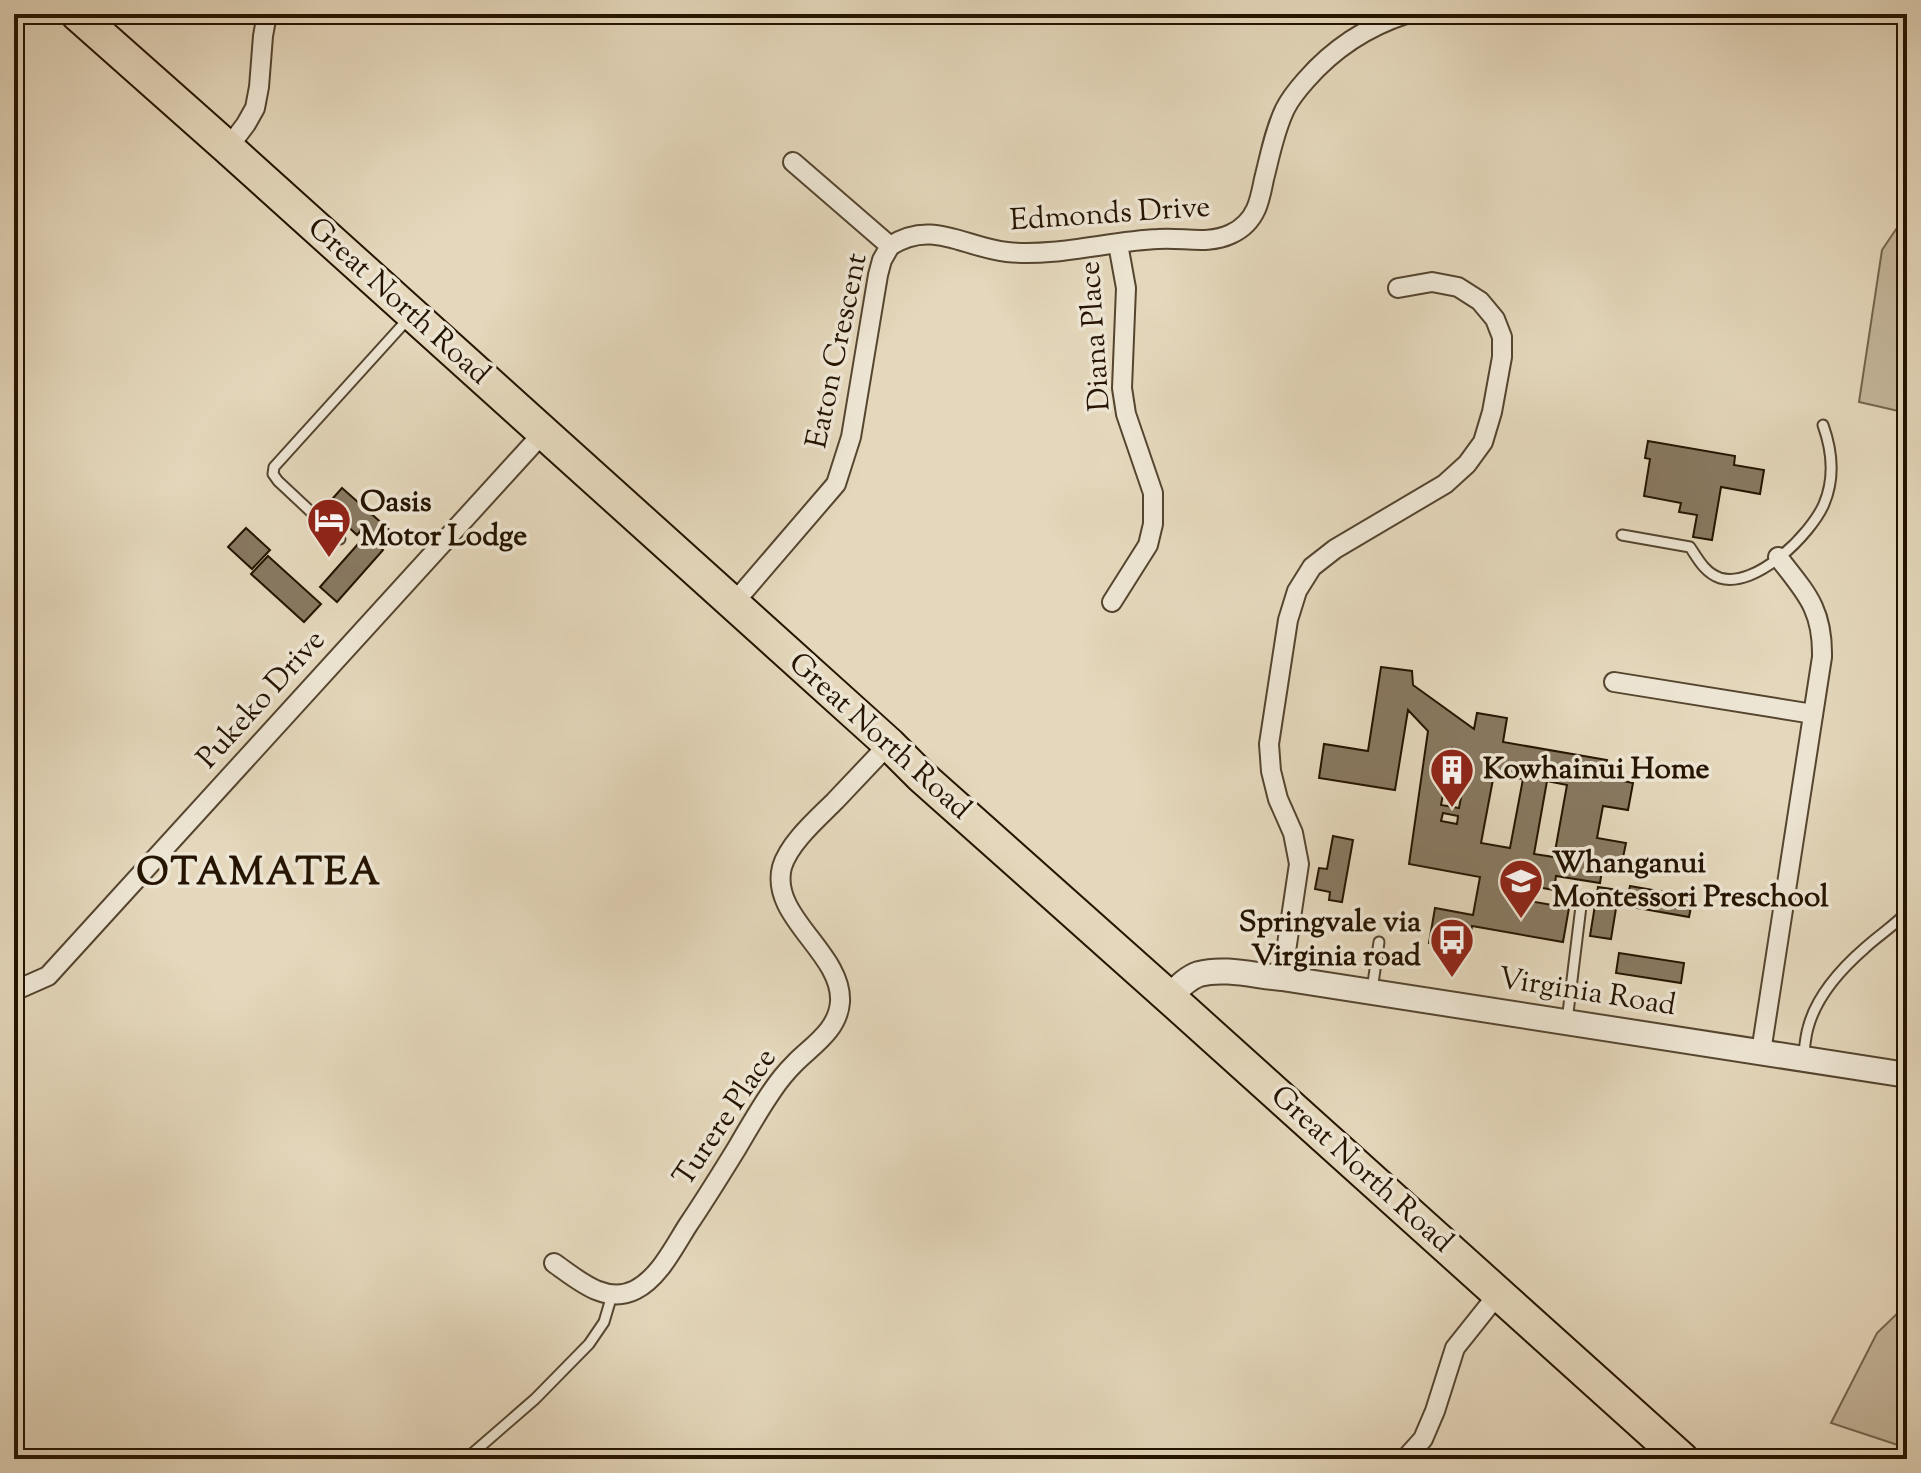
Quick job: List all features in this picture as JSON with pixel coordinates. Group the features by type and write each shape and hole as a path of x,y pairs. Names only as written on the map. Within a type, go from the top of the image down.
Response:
{"highway":[{"name":"Great North Road","path":"77,14 1682,1459"}],"street":[{"path":"228,148 255,108 267,14"},
{"name":"Edmonds Drive","path":"890,246 903,238 932,233 1007,252 1048,252 1159,239 1216,239 1231,234 1245,225 1257,208 1276,131 1286,106 1301,85 1324,60 1350,40 1382,22 1406,14"},
{"name":"Eaton Crescent","path":"733,604 836,484 851,437 878,275 890,246 793,162"},
{"name":"Diana Place","path":"1112,602 1148,545 1153,524 1153,493 1126,414 1122,388 1126,288 1118,244"},
{"path":"1282,978 1299,864 1293,833 1278,799 1269,744 1288,620 1297,591 1312,567 1335,549 1445,484 1467,464 1483,442 1502,357 1502,337 1495,319 1480,301 1458,287 1432,282 1398,288"},
{"name":"Pukeko Drive","path":"14,991 48,976 543,433"},
{"path":"1761,1052 1823,637 1809,597 1778,557"},
{"path":"1614,682 1813,714"},
{"name":"Turere Place","path":"612,1295 633,1291 655,1273 722,1173 771,1092 791,1067 831,1028 837,1017 840,1004 837,981 788,905 781,886 782,866 808,828 889,744"},
{"name":"Virginia Road","path":"1169,997 1187,980 1199,974 1225,972 1282,978 1907,1075"},
{"path":"554,1263 584,1285 612,1295"},
{"path":"1405,1459 1423,1439 1455,1348 1498,1294"}],"lane":[{"path":"340,539 278,481 273,474 274,467 412,314"},
{"path":"1622,535 1690,547 1710,573 1721,578 1737,579 1752,575 1796,544 1824,504 1831,462 1823,425"},
{"path":"1567,1022 1582,898"},
{"path":"1803,1058 1808,1026 1821,999 1865,947 1907,912"},
{"path":"1372,992 1379,942"},
{"path":"466,1459 535,1399 589,1344 604,1322 612,1295"}],"shaded area":[{"path":"1907,213 1907,413 1859,402 1882,250"},
{"path":"1907,1304 1907,1448 1831,1423 1877,1333"}],"building":[{"path":"1648,441 1735,456 1734,465 1764,470 1760,494 1721,487 1712,540 1693,537 1697,515 1679,512 1681,503 1644,496 1650,459 1645,458"},
{"path":"342,488 393,533 383,544 364,527 357,535 326,506"},
{"path":"246,528 270,550 252,569 228,547"},
{"path":"366,535 383,550 337,602 320,587"},
{"path":"268,556 321,604 304,622 251,574"},
{"name":"Kowhainui Home","path":"1381,667 1412,671 1413,685 1474,729 1477,713 1507,718 1503,742 1607,760 1604,777 1633,783 1628,810 1603,806 1597,838 1626,843 1621,867 1603,864 1600,883 1556,876 1554,890 1520,884 1518,899 1569,908 1563,942 1472,926 1468,950 1429,943 1435,908 1473,915 1480,877 1409,864 1428,731 1408,710 1395,790 1319,778 1324,744 1368,751","holes":["1452,748 1468,761 1459,808 1441,805","1494,774 1523,779 1510,848 1481,843","1547,781 1567,785 1554,857 1534,854","1443,813 1458,816 1457,824 1441,821"]},
{"path":"1333,836 1353,840 1342,902 1329,900 1330,892 1315,889 1319,868 1327,869"},
{"path":"1630,886 1693,897 1689,917 1626,906"},
{"path":"1598,887 1619,890 1611,939 1590,936"},
{"path":"1619,953 1684,963 1681,983 1616,973"}],"place":[{"name":"Oasis Motor Lodge","path":"329,559"},
{"name":"Kowhainui Home","path":"1452,809"},
{"name":"Whanganui Montessori Preschool","path":"1521,920"},
{"name":"Springvale via Virginia road","path":"1452,979"}],"district":[{"name":"OTAMATEA","path":"259,875"}]}
